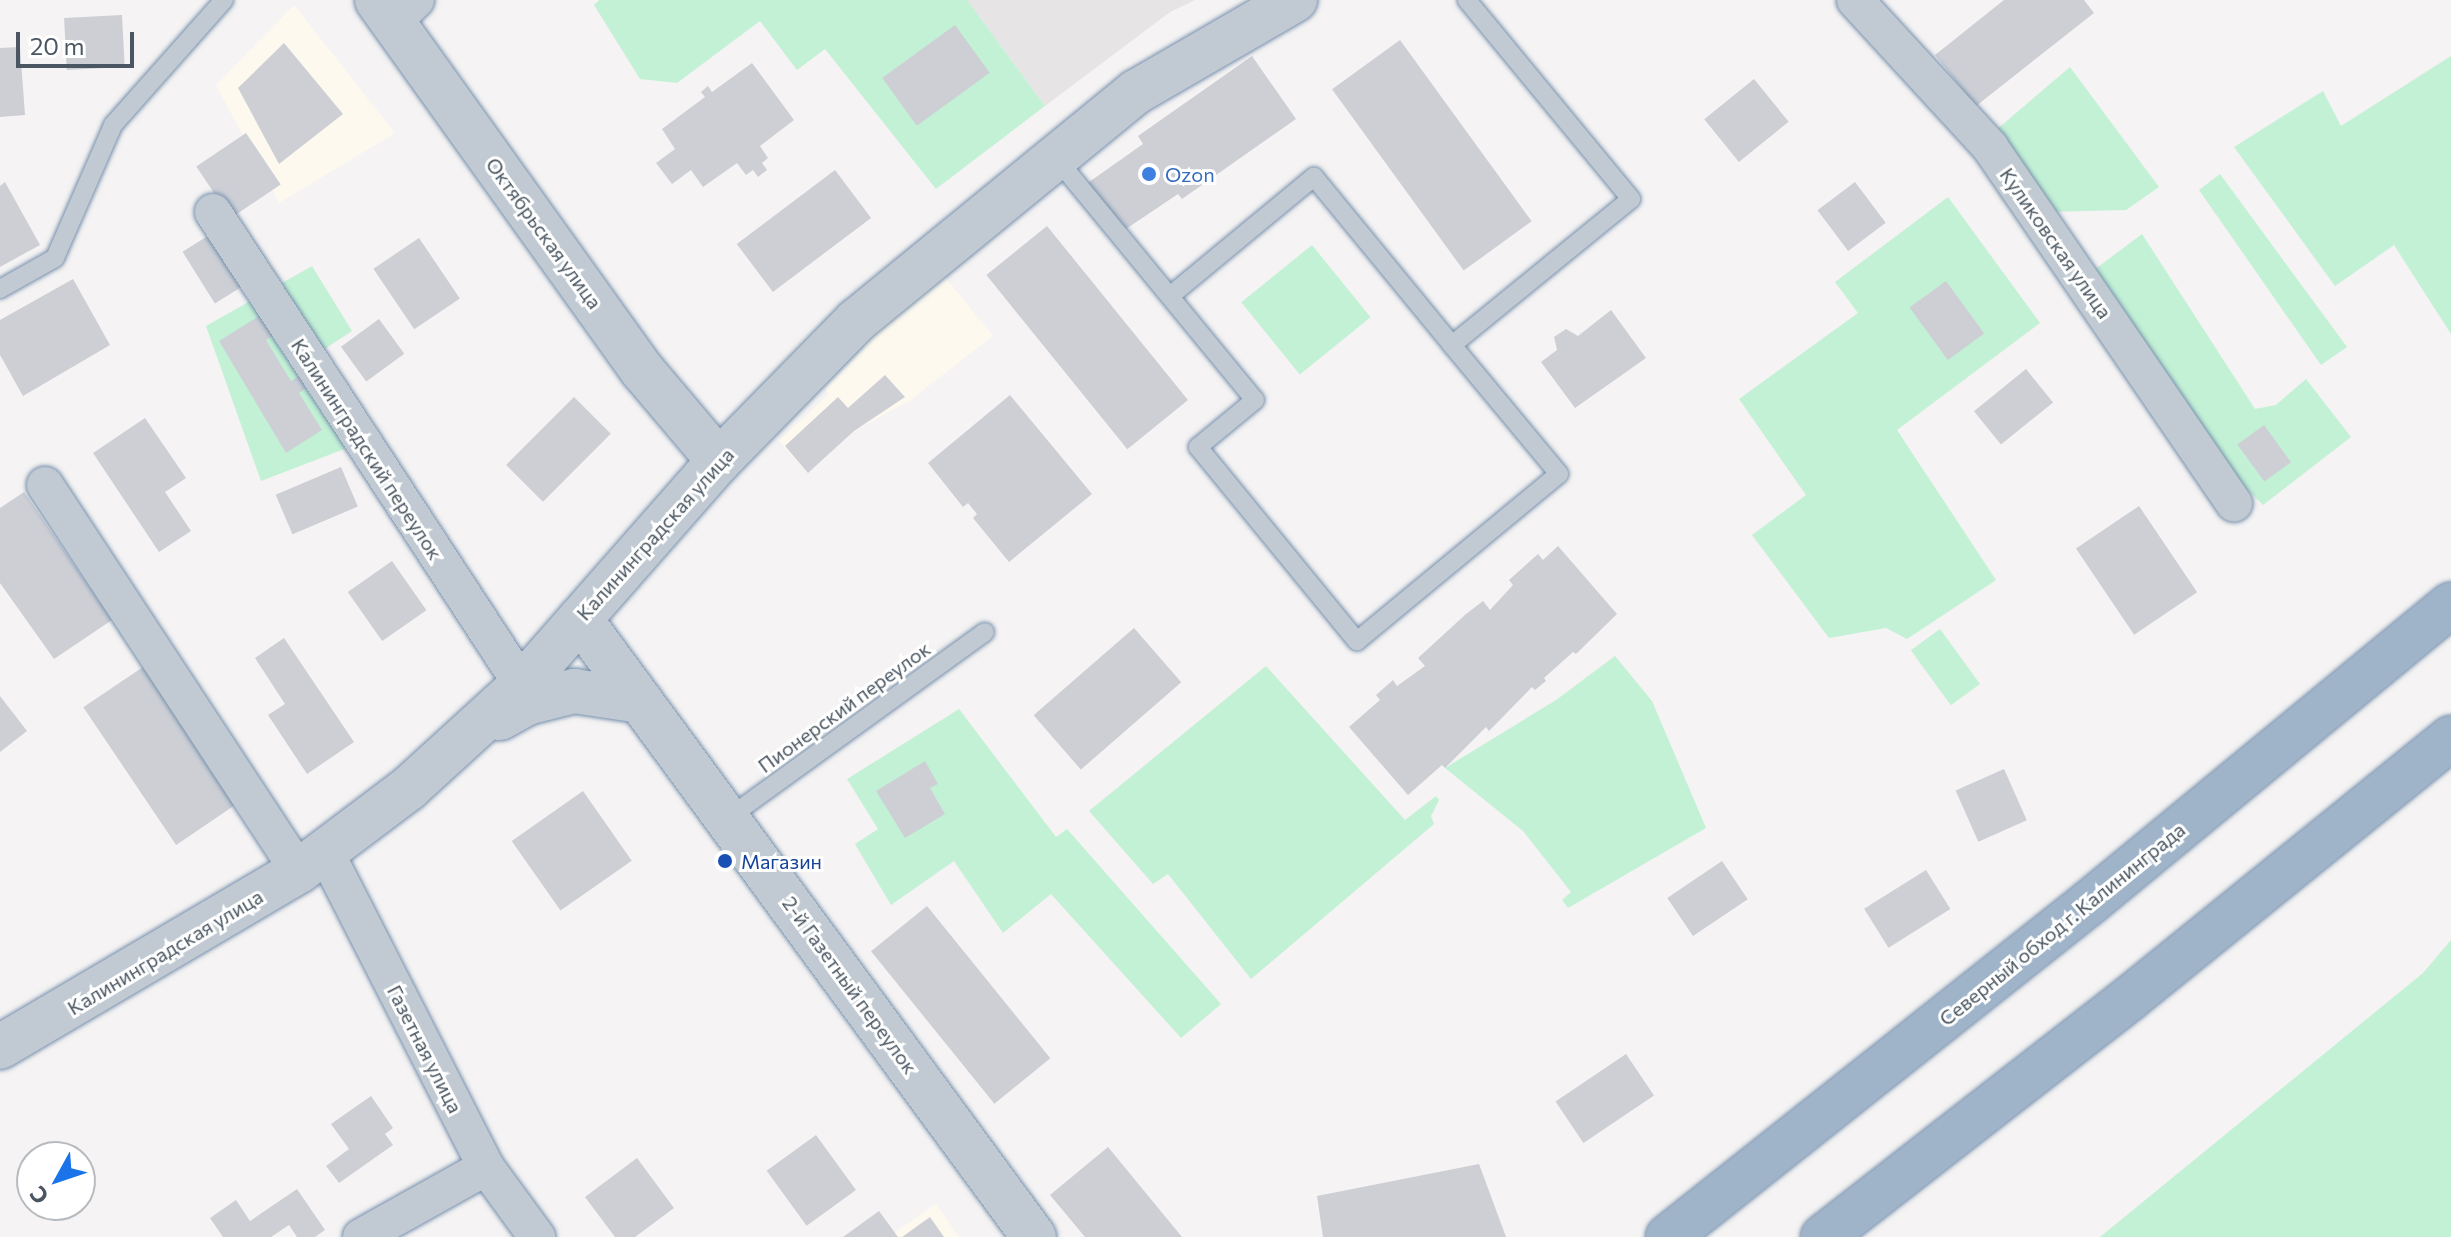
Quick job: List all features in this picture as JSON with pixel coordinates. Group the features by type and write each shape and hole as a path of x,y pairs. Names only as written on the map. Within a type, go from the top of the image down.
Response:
{"highway":[{"name":"Северный обход г. Калининграда","path":"1668,1237 2102,893 2451,605"},
{"path":"1823,1237 2130,998 2451,738"}],"street":[{"name":"Калининградская улица","path":"0,1047 312,862 473,732 522,685 719,461 856,321 1054,155 1136,92 1295,0"},
{"name":"Куликовская улица","path":"1855,0 1990,147 2234,503"},
{"name":"Октябрьская улица","path":"395,7 642,370 719,461"},
{"name":"Калининградский переулок","path":"213,212 522,685"},
{"name":"Газетная улица","path":"45,485 312,862 486,1167 537,1237"},
{"name":"2-й Газетный переулок","path":"580,619 1034,1237"},
{"path":"473,732 527,703 574,691 640,701"},
{"path":"361,1237 486,1167"}],"lane":[{"path":"0,289 55,258 113,125 224,0"},
{"path":"1452,345 1631,199 1467,0"},
{"path":"1054,155 1255,400 1198,447 1357,641 1559,474 1314,177 1170,296"},
{"name":"Пионерский переулок","path":"728,818 985,632"}],"shaded area":[{"path":"967,0 1195,0 1170,12 1045,106"},
{"path":"294,5 395,133 279,203 216,85"},
{"path":"940,271 993,336 909,401 854,431 808,473 779,441 829,394 825,389 865,348 862,343"},
{"path":"936,1204 959,1237 894,1237 892,1234"}],"green space":[{"path":"599,0 967,0 1045,106 936,189 825,49 797,70 760,21 677,83 640,79 594,5"},
{"path":"2451,56 2451,334 2394,245 2335,286 2234,147 2323,91 2341,126"},
{"path":"2070,67 2159,187 2126,210 2044,212 1989,136"},
{"path":"2220,174 2347,347 2321,365 2199,190"},
{"path":"1948,197 2040,323 1897,430 1996,580 1907,639 1886,628 1829,638 1752,535 1806,495 1739,399 1858,313 1835,282"},
{"path":"2142,234 2255,409 2276,405 2306,379 2351,437 2263,505 2202,445 2086,276"},
{"path":"1312,245 1371,317 1300,375 1241,302"},
{"path":"312,266 352,331 323,350 352,446 261,481 206,326"},
{"path":"1940,629 1980,684 1951,705 1911,650"},
{"path":"1615,656 1652,701 1706,828 1568,908 1562,900 1571,892 1523,831 1445,768 1556,700"},
{"path":"1266,666 1405,820 1436,796 1439,800 1431,816 1434,824 1251,979 1168,874 1153,884 1089,811"},
{"path":"959,709 1056,837 1067,829 1221,1004 1181,1038 1051,894 1003,933 954,861 891,905 855,844 878,829 847,779"},
{"path":"2451,940 2451,1237 2100,1237 2423,973"}],"building":[{"path":"2004,0 2084,0 2094,13 1976,106 1935,55"},
{"path":"122,15 125,67 67,70 64,18"},
{"path":"955,25 990,73 917,126 882,78"},
{"path":"1400,40 1532,221 1464,271 1332,89"},
{"path":"284,43 343,114 279,164 238,88"},
{"path":"20,47 25,115 0,117 0,48"},
{"path":"1252,56 1296,119 1182,199 1178,194 1117,235 1082,187 1143,144 1138,136"},
{"path":"752,63 794,120 760,146 768,158 762,163 767,170 758,177 753,170 746,175 737,163 703,187 691,170 672,184 656,163 675,149 662,129 705,97 701,92 708,86 712,92"},
{"path":"1754,79 1789,122 1739,162 1704,119"},
{"path":"246,133 281,184 231,218 196,167"},
{"path":"835,170 871,218 773,292 737,244"},
{"path":"5,182 40,245 0,267 0,186"},
{"path":"1855,182 1886,223 1848,251 1817,210"},
{"path":"1047,226 1188,400 1127,449 986,275"},
{"path":"219,229 251,281 215,304 183,252"},
{"path":"419,238 460,299 414,329 373,269"},
{"path":"73,279 110,345 23,396 0,355 0,320"},
{"path":"1946,281 1984,334 1948,360 1910,307"},
{"path":"1611,310 1646,358 1575,408 1541,362 1557,350 1554,337 1566,329 1578,336"},
{"path":"261,315 274,335 266,340 291,381 299,376 307,388 299,393 322,430 286,453 219,341"},
{"path":"379,319 404,354 366,381 341,347"},
{"path":"2026,369 2053,402 2001,445 1974,411"},
{"path":"885,375 905,397 854,431 808,473 785,446 838,397 848,408"},
{"path":"1010,395 1092,494 1009,562 973,518 977,514 968,503 963,507 928,463"},
{"path":"574,397 611,434 543,502 506,465"},
{"path":"145,418 186,478 165,492 191,531 159,552 93,453"},
{"path":"2264,425 2291,462 2264,482 2237,444"},
{"path":"341,467 358,507 292,534 276,495"},
{"path":"24,492 112,620 54,659 0,583 0,508"},
{"path":"2139,506 2197,592 2134,635 2076,548"},
{"path":"1558,546 1617,614 1576,654 1573,652 1544,678 1546,681 1535,690 1532,687 1489,731 1486,727 1445,768 1442,765 1408,795 1349,727 1380,700 1376,695 1393,680 1397,686 1425,666 1418,658 1466,614 1483,601 1490,610 1513,585 1509,580 1538,554 1543,560"},
{"path":"392,561 426,610 382,641 348,592"},
{"path":"1134,628 1181,682 1081,770 1034,715"},
{"path":"284,638 354,742 307,774 268,715 285,704 255,658"},
{"path":"143,667 236,805 176,845 83,707"},
{"path":"0,696 27,731 0,752"},
{"path":"925,761 938,784 930,788 945,814 905,838 876,791"},
{"path":"2004,769 2027,820 1978,842 1956,791"},
{"path":"583,791 632,861 560,911 512,841"},
{"path":"1722,861 1748,899 1693,936 1667,898"},
{"path":"1926,870 1950,909 1888,948 1864,909"},
{"path":"927,906 1050,1058 994,1104 871,951"},
{"path":"1626,1054 1654,1095 1583,1143 1556,1102"},
{"path":"371,1096 393,1128 385,1134 393,1145 339,1183 326,1166 349,1149 331,1124"},
{"path":"816,1135 856,1190 807,1226 767,1171"},
{"path":"1108,1147 1182,1237 1085,1237 1050,1195"},
{"path":"637,1158 674,1208 635,1237 615,1237 585,1197"},
{"path":"1479,1164 1506,1237 1323,1237 1317,1196"},
{"path":"297,1189 325,1230 315,1237 297,1237 289,1225 271,1237 223,1237 210,1218 236,1200 250,1221"},
{"path":"879,1211 898,1237 843,1237"},
{"path":"930,1217 944,1237 902,1237"}],"place":[{"name":"Ozon","path":"1149,174"},
{"name":"Магазин","path":"725,861"}]}
